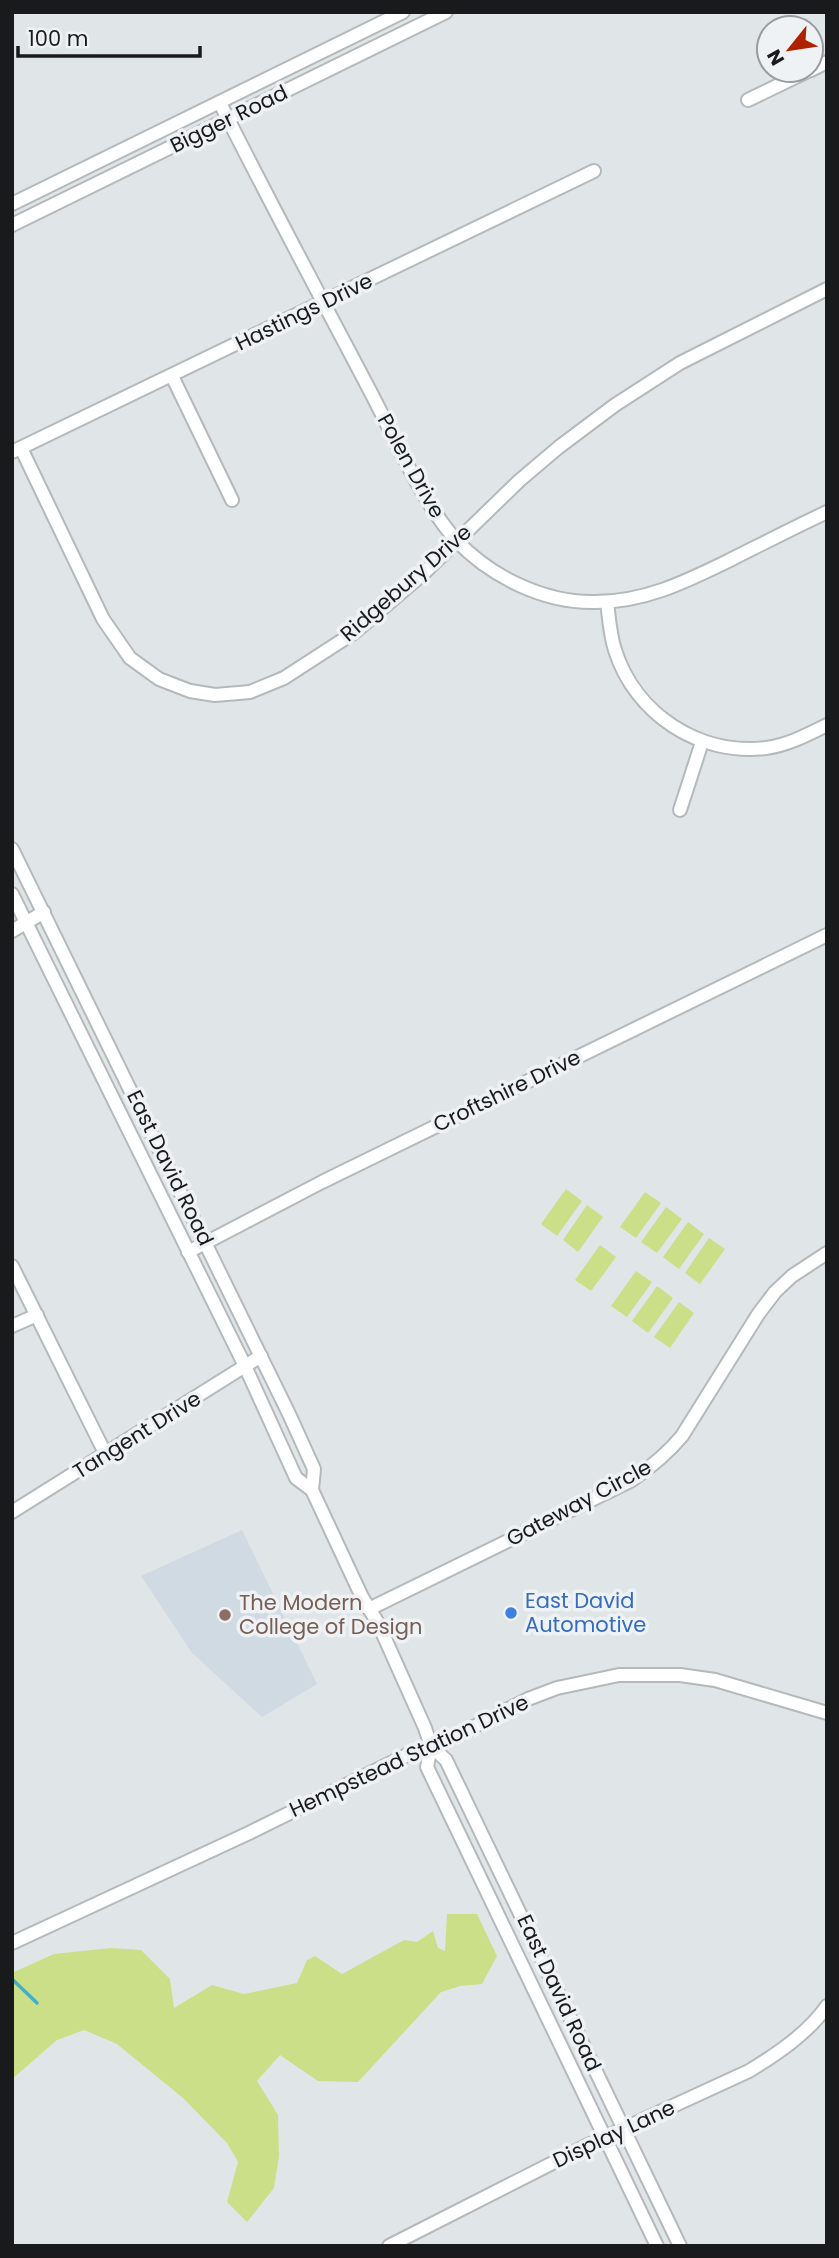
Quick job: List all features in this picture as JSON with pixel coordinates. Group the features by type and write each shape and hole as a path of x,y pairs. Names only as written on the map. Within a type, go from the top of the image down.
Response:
{"street":[{"name":"Bigger Road","path":"12,204 402,12"},
{"name":"Bigger Road","path":"12,225 446,12"},
{"path":"748,100 782,84"},
{"name":"Polen Drive","path":"220,103 426,496 457,540 479,561 513,582 566,599 607,602 634,598 678,585 827,512"},
{"name":"Hastings Drive","path":"17,450 594,171"},
{"name":"Ridgebury Drive","path":"17,450 115,639 130,658 159,679 190,691 233,694 250,692 284,678 355,632 424,573 530,472 615,405 680,363 827,289"},
{"path":"172,376 232,500"},
{"path":"607,602 615,651 632,686 645,703 670,726 702,742 734,748 764,748 796,740 827,725"},
{"path":"680,810 702,742"},
{"name":"East David Road","path":"12,849 206,1242 314,1469 313,1490 383,1635 430,1746 446,1760 680,2246"},
{"name":"East David Road","path":"12,894 245,1366 296,1478 313,1490"},
{"path":"12,931 44,912"},
{"name":"Croftshire Drive","path":"188,1252 368,1159 827,934"},
{"name":"Gateway Circle","path":"369,1609 632,1480 652,1467 682,1436 759,1313 775,1293 792,1276 827,1253"},
{"path":"12,1266 106,1455"},
{"path":"12,1326 37,1315"},
{"name":"Tangent Drive","path":"12,1512 261,1356"},
{"name":"Hempstead Station Drive","path":"12,1943 249,1833 409,1754 448,1740 528,1699 557,1688 619,1675 680,1675 715,1680 827,1713"},
{"name":"East David Road","path":"430,1746 427,1767 657,2246"},
{"name":"Display Lane","path":"388,2246 606,2137 749,2071 795,2039 827,2006"}],"shaded area":[{"name":"The Modern College of Design","path":"242,1530 317,1684 262,1717 192,1653 141,1576"}],"green space":[{"path":"566,1189 582,1201 557,1236 541,1224"},
{"path":"645,1192 661,1203 636,1238 620,1227"},
{"path":"587,1205 603,1217 578,1252 563,1240"},
{"path":"666,1207 682,1219 657,1253 641,1242"},
{"path":"688,1222 704,1234 679,1269 663,1257"},
{"path":"709,1238 725,1249 700,1284 685,1273"},
{"path":"600,1245 616,1257 591,1291 575,1280"},
{"path":"636,1271 652,1282 627,1317 611,1306"},
{"path":"657,1286 673,1298 648,1333 632,1321"},
{"path":"679,1302 694,1313 670,1348 654,1337"},
{"path":"447,1914 477,1914 497,1956 482,1984 460,1986 441,1992 358,2082 318,2081 280,2055 257,2081 278,2115 279,2156 274,2188 247,2222 227,2202 238,2162 227,2143 183,2098 117,2044 84,2030 57,2040 12,2079 12,1973 54,1954 111,1948 141,1950 170,1979 174,2008 212,1985 244,1994 297,1983 307,1960 315,1956 342,1974 404,1940 417,1942 433,1931 438,1948 445,1951"}],"waterway":[{"path":"12,1979 37,2003"}],"place":[{"name":"East David Automotive","path":"511,1613"},
{"name":"The Modern College of Design","path":"225,1615"}]}
